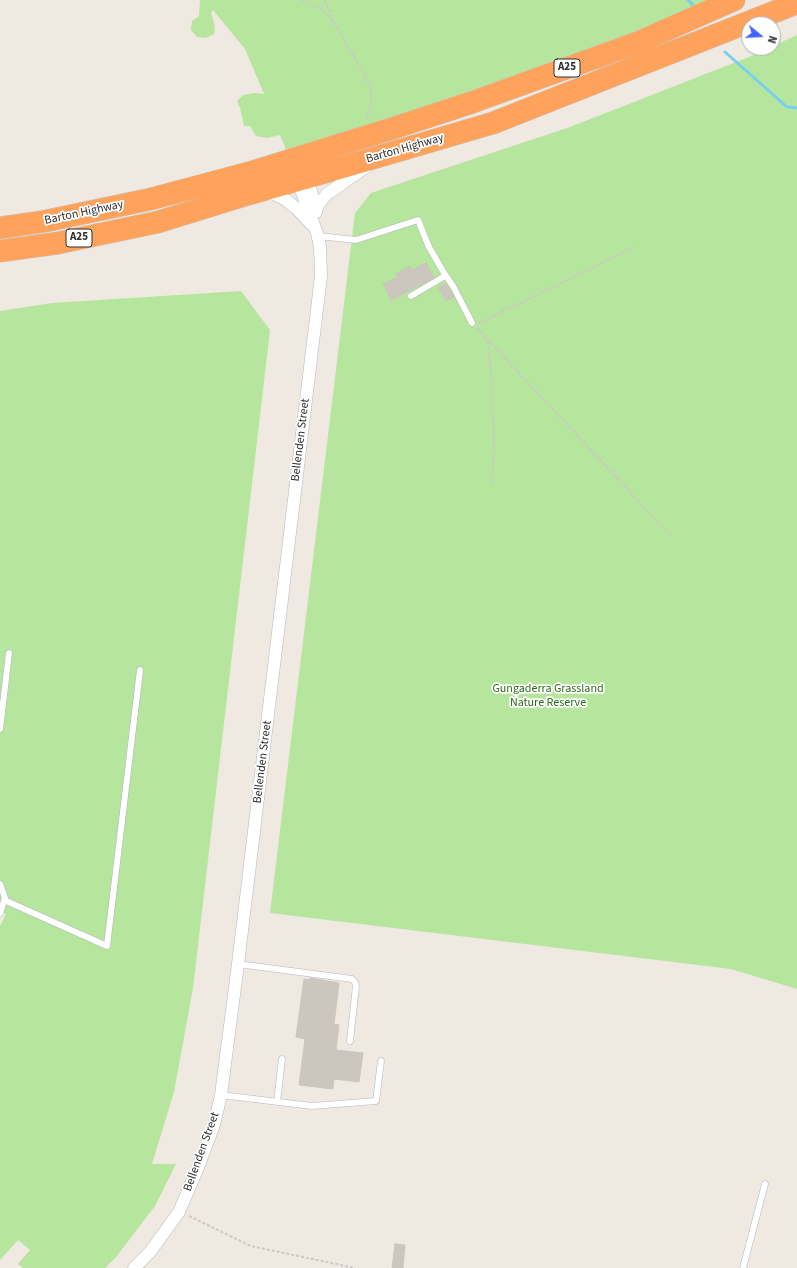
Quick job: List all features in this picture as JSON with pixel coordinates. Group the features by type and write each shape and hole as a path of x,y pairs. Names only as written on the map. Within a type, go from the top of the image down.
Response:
{"highway":[{"name":"Barton Highway","path":"0,251 58,243 158,222 255,182 325,150 473,102 639,42 734,0"},
{"name":"Barton Highway","path":"303,178 493,123 797,3"},
{"path":"255,182 288,171 303,178 308,169 325,150"},
{"name":"Barton Highway","path":"0,228 46,221 151,199 255,182"}],"street":[{"path":"316,212 318,205 327,194 382,156"},
{"name":"Bellenden Street","path":"134,1268 150,1252 179,1212 214,1125 221,1095 321,276 321,255 317,233 316,212 310,186 303,178"},
{"name":"Bellenden Street","path":"303,178 301,190 317,233"},
{"path":"255,182 286,200 296,208 317,233"}],"lane":[{"path":"317,233 356,240 418,220 429,247 453,286 472,323"},
{"path":"411,296 446,276"},
{"path":"0,729 9,653"},
{"path":"4,900 107,946 140,670"},
{"path":"0,884 5,898 0,913"},
{"path":"238,964 352,979 356,986 350,1041"},
{"path":"277,1102 282,1059"},
{"path":"221,1095 312,1106 376,1101 381,1061"},
{"path":"744,1268 765,1184"}],"path":[{"path":"302,0 322,10 331,18 362,70 371,88 371,102 367,118"},
{"path":"325,0 336,24"},
{"path":"634,247 474,325 671,536"},
{"path":"488,340 492,385 494,444 492,483"},
{"path":"179,1212 251,1246 355,1268"}],"green space":[{"path":"200,0 717,0 664,24 400,119 287,152 280,135 267,138 256,136 250,126 244,126 237,101 243,95 254,93 264,94 245,49 213,10 211,13 215,26 214,34 206,38 197,37 191,30 192,21 199,16"},
{"name":"Gungaderra Grassland Nature Reserve","path":"797,35 797,989 731,969 270,913 355,213 371,193 570,127 751,56 781,56 781,42"},
{"path":"241,291 270,330 193,988 174,1092 152,1164 176,1164 155,1206 116,1257 105,1268 23,1268 18,1264 30,1250 18,1240 0,1260 0,926 6,914 0,912 0,311 52,303"}],"building":[{"path":"426,263 434,278 391,300 383,284 398,277 396,274 410,266 412,270"},
{"path":"446,284 454,297 446,301 438,287"},
{"path":"310,978 339,983 334,1024 339,1025 336,1050 363,1053 359,1082 334,1079 333,1089 299,1085 305,1039 296,1037 304,979 310,980"},
{"path":"395,1244 405,1245 403,1268 392,1268"}],"waterway":[{"path":"688,0 693,5"},
{"path":"725,52 787,107 797,108"}]}
